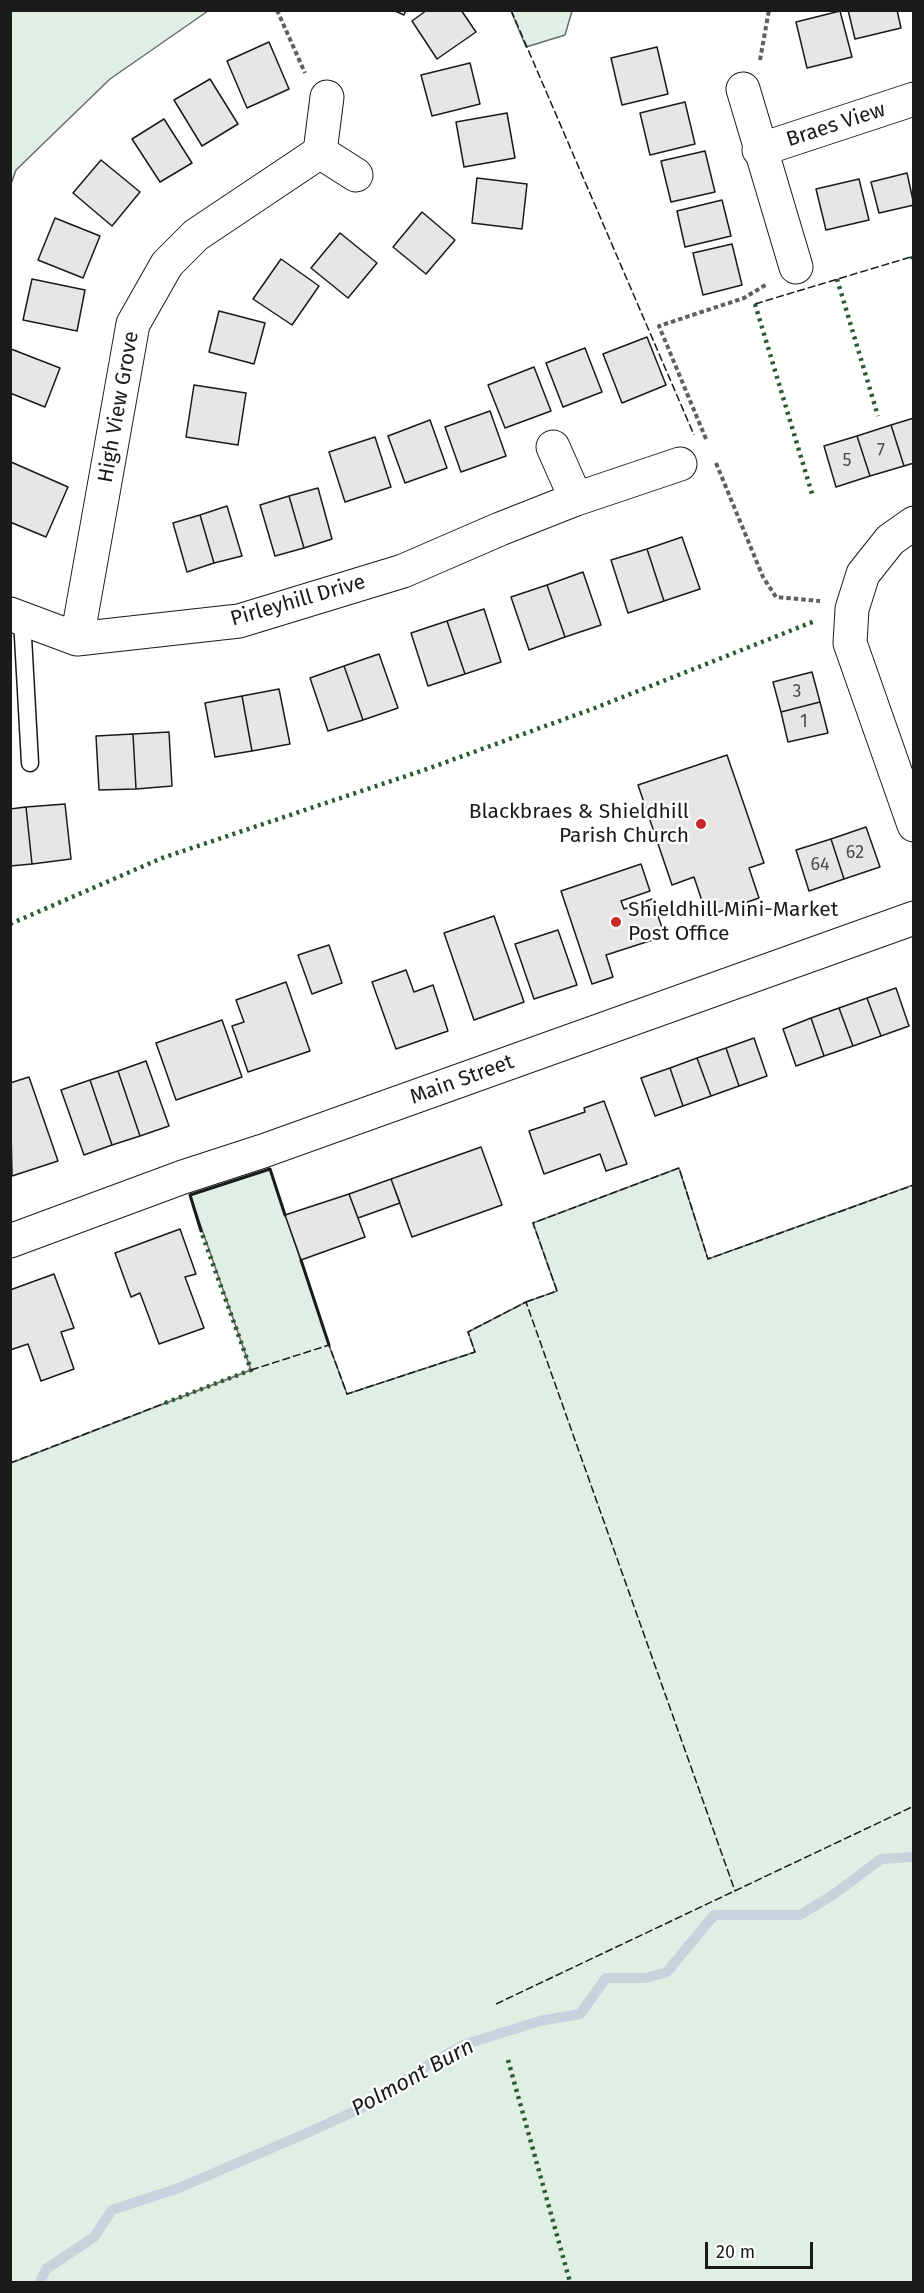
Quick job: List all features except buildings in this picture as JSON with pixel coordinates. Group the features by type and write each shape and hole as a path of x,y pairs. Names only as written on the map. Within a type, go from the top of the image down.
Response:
{"street":[{"name":"Braes View","path":"743,89 759,150 796,267"},
{"path":"327,97 320,152 356,175"},
{"name":"Braes View","path":"759,150 914,99"},
{"name":"High View Grove","path":"77,639 133,324 167,264 196,235 320,152"},
{"path":"553,447 576,499"},
{"name":"Pirleyhill Drive","path":"16,616 77,639 239,621 403,571 576,499 680,464"},
{"path":"914,523 890,540 863,574 852,609 850,643 914,825"},
{"name":"Main Street","path":"10,1240 914,918"}],"lane":[{"path":"16,616 30,763"}],"path":[{"path":"277,10 307,75 327,97"},
{"path":"743,89 760,64 769,10"},
{"path":"708,443 659,326 744,298 796,267"},
{"path":"712,454 763,577 776,597 821,601 852,609"}],"green space":[{"path":"11,10 208,11 110,79 16,170 11,184"},
{"path":"511,11 572,11 565,35 526,47"},
{"path":"679,1168 708,1259 913,1185 913,2282 11,2282 11,1463 251,1370 190,1195 270,1169 347,1394 475,1352 468,1332 526,1302 557,1291 533,1223"}],"waterway":[{"name":"Polmont Burn","path":"40,2282 46,2269 94,2237 112,2210 179,2188 368,2105 436,2060 466,2044 540,2021 580,2014 606,1978 646,1978 667,1972 714,1915 800,1915 833,1895 881,1859 914,1857"}],"hedge":[{"path":"912,256 914,262"},
{"path":"837,279 878,416"},
{"path":"755,304 813,497"},
{"path":"10,924 162,858 427,769 595,708 815,621"},
{"path":"165,1403 251,1370 201,1231"},
{"path":"508,2060 570,2282"}],"fence":[{"path":"511,10 694,435"},
{"path":"755,304 914,256"},
{"path":"526,1302 557,1291 533,1223 679,1168 708,1259 914,1185"},
{"path":"251,1370 329,1345 347,1394 475,1352 468,1332 526,1302 735,1891"},
{"path":"10,1463 165,1403"},
{"path":"496,2004 914,1806"}],"wall":[{"path":"201,1231 190,1195 270,1169 285,1215"},
{"path":"301,1260 329,1345"}],"place":[{"name":"Blackbraes & Shieldhill Parish Church","path":"701,824"},
{"name":"Shieldhill Mini-Market Post Office","path":"616,922"}]}
